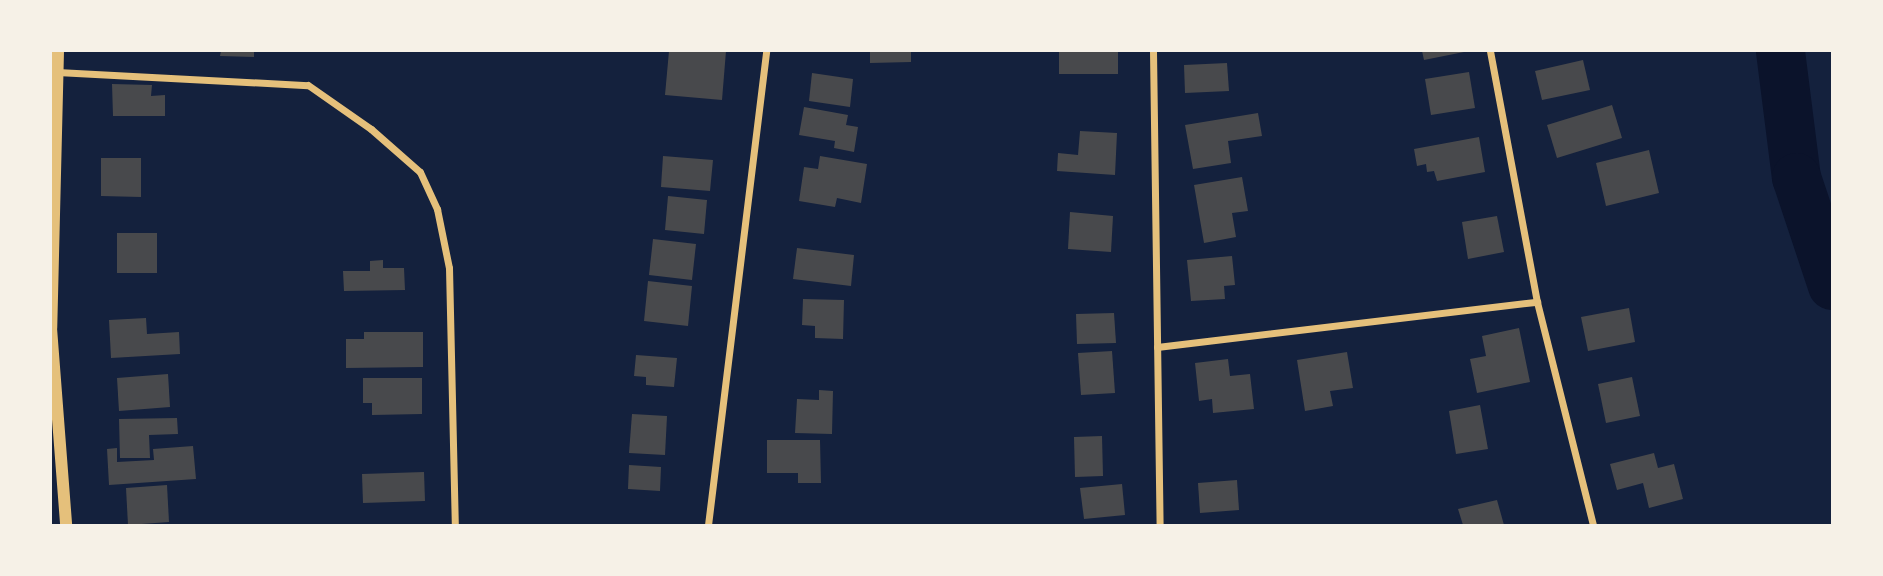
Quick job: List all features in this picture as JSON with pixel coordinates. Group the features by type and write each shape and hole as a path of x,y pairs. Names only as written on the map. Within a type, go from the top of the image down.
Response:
{"street":[{"path":"58,51 51,328 66,525"},
{"path":"708,525 766,51"},
{"path":"1153,51 1160,525"},
{"path":"1490,51 1537,302 1593,525"},
{"path":"57,72 308,85 371,129 420,172 437,209 449,268 455,525"},
{"path":"1157,347 1537,302"}],"building":[{"path":"221,51 254,51 254,57 220,56"},
{"path":"669,51 726,51 722,100 665,95"},
{"path":"870,51 911,51 911,62 870,63"},
{"path":"1059,51 1118,51 1118,74 1059,74"},
{"path":"1422,51 1463,51 1464,52 1424,60"},
{"path":"1583,60 1590,90 1542,100 1535,71"},
{"path":"1227,63 1229,91 1185,93 1184,65"},
{"path":"1469,72 1475,108 1431,115 1425,79"},
{"path":"812,73 853,79 850,107 809,101"},
{"path":"112,84 152,85 151,96 165,95 165,116 113,116"},
{"path":"1612,105 1622,138 1557,158 1547,125"},
{"path":"804,107 848,115 846,125 858,127 854,152 834,148 835,141 799,135"},
{"path":"1258,113 1262,136 1228,141 1231,163 1193,169 1185,125"},
{"path":"1080,131 1117,133 1115,175 1057,171 1058,153 1078,155"},
{"path":"1479,137 1485,172 1437,181 1434,171 1427,172 1426,164 1417,166 1414,149"},
{"path":"1649,150 1659,193 1606,206 1596,163"},
{"path":"663,156 713,160 710,191 661,187"},
{"path":"820,156 867,164 861,203 837,198 835,207 799,201 804,167 818,169"},
{"path":"101,158 141,158 141,197 101,196"},
{"path":"1242,177 1248,211 1232,213 1236,237 1204,243 1194,185"},
{"path":"668,196 707,200 704,234 665,230"},
{"path":"1070,212 1113,216 1111,252 1068,249"},
{"path":"1497,216 1504,252 1468,259 1462,222"},
{"path":"117,233 157,233 157,273 117,273"},
{"path":"653,239 696,244 692,280 649,275"},
{"path":"797,248 854,255 851,286 793,279"},
{"path":"1232,256 1235,285 1224,286 1225,299 1191,301 1187,260"},
{"path":"383,260 383,268 404,268 405,290 344,291 343,271 370,271 370,261"},
{"path":"648,281 692,286 688,326 644,321"},
{"path":"803,299 844,300 843,339 815,338 815,326 802,325"},
{"path":"1629,308 1635,342 1588,351 1581,317"},
{"path":"1114,313 1116,343 1077,344 1076,314"},
{"path":"146,318 147,334 179,332 180,354 111,358 109,320"},
{"path":"1519,328 1530,382 1477,393 1470,359 1486,356 1482,336"},
{"path":"364,332 423,332 423,367 346,368 346,339 364,339"},
{"path":"1112,351 1115,393 1081,395 1078,353"},
{"path":"1347,352 1353,388 1330,391 1333,406 1305,411 1297,360"},
{"path":"636,355 677,358 674,387 646,385 646,377 634,376"},
{"path":"1228,359 1230,376 1250,374 1254,409 1213,413 1212,399 1199,401 1195,363"},
{"path":"168,374 170,407 119,411 117,378"},
{"path":"1632,377 1640,416 1606,423 1598,384"},
{"path":"363,378 422,378 422,414 372,415 372,403 363,403"},
{"path":"819,390 833,391 832,434 795,433 797,399 819,400"},
{"path":"1480,405 1488,449 1456,454 1449,411"},
{"path":"632,414 667,416 665,455 629,453"},
{"path":"177,418 178,434 149,435 150,458 120,458 119,419"},
{"path":"1102,436 1103,476 1075,477 1074,437"},
{"path":"767,440 820,440 821,483 798,483 798,473 767,473"},
{"path":"193,446 196,479 109,485 107,449 117,448 117,462 154,460 153,449"},
{"path":"1654,453 1658,468 1674,464 1683,499 1649,508 1643,483 1617,490 1610,464"},
{"path":"629,465 661,467 660,491 628,489"},
{"path":"424,472 425,501 363,503 362,474"},
{"path":"1237,480 1239,510 1200,513 1198,483"},
{"path":"1122,484 1125,515 1084,519 1080,488"},
{"path":"167,485 169,522 128,525 126,488"},
{"path":"1497,500 1504,525 1463,525 1458,509"}],"waterway":[{"path":"1780,51 1796,177 1832,285"}]}
